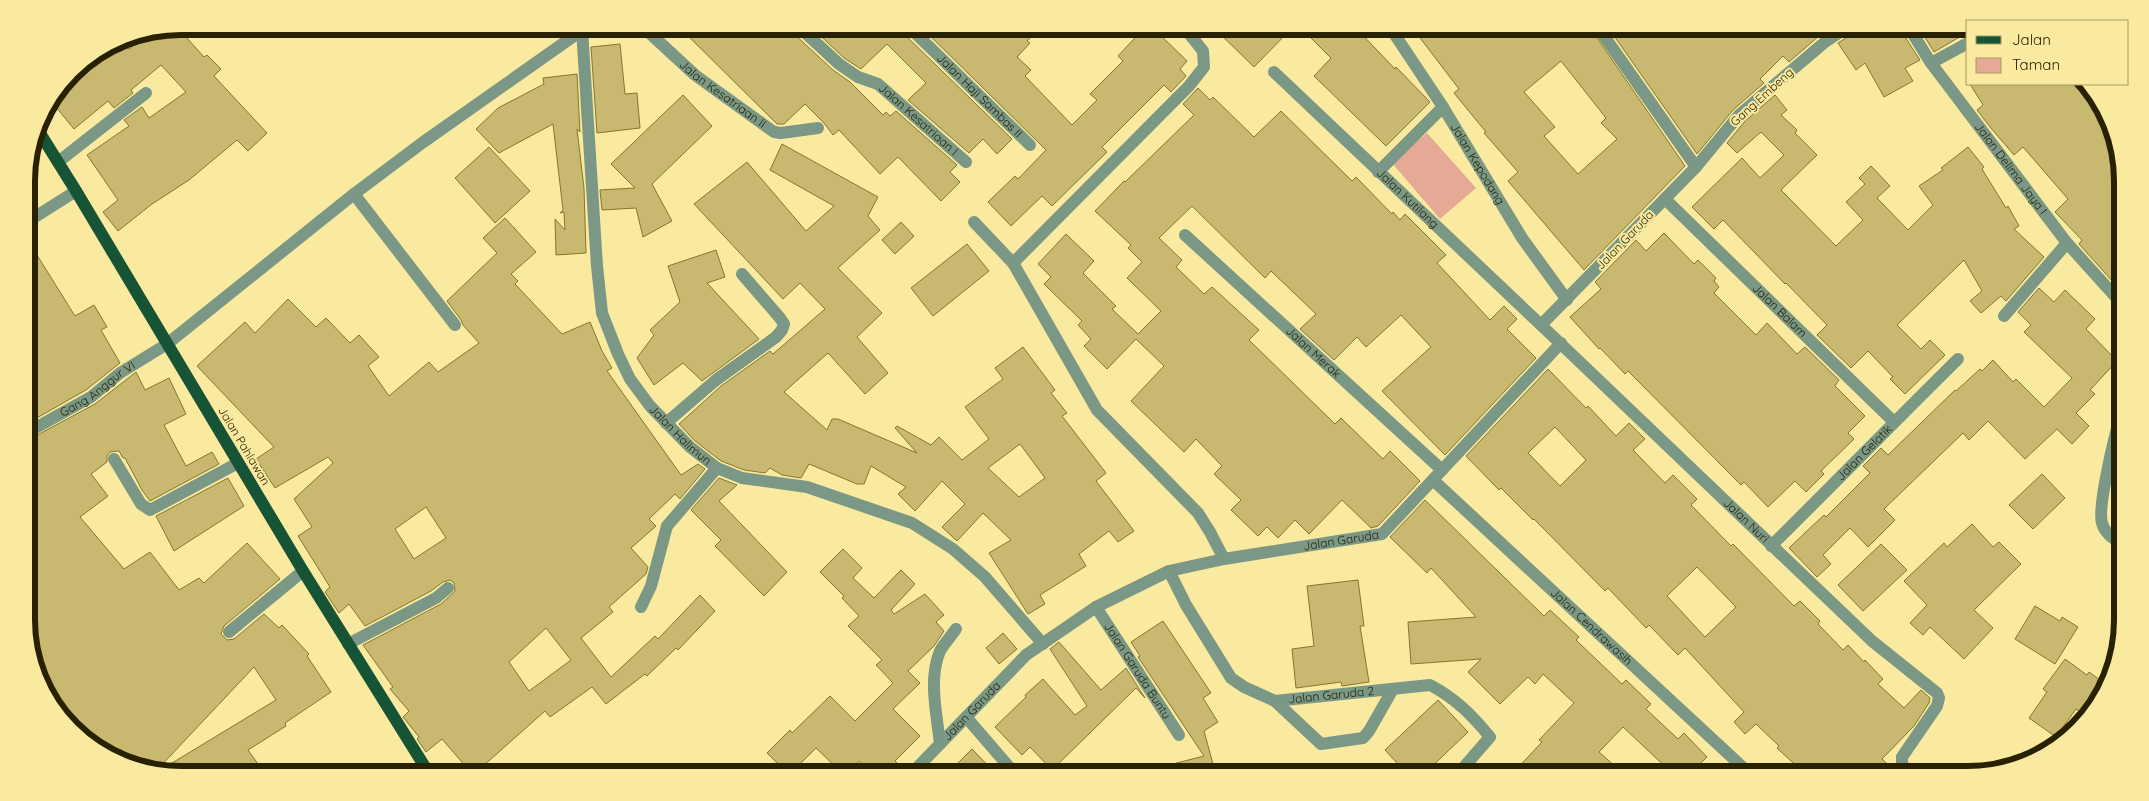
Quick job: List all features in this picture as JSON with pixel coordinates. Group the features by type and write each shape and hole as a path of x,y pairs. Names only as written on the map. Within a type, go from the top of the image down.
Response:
{"main road":[{"name":"Jalan Pahlawan","path":"42,137 76,190 303,571 424,766"}],"street":[{"name":"Gang Anggur VI","path":"35,428 91,397 120,373 167,344 422,142 575,35"},
{"name":"Jalan Halimun","path":"585,35 596,266 602,312 630,379 650,406 690,447 718,468 742,478 806,487 912,524 953,549 985,577 1043,644"},
{"name":"Jalan Kesatriaan II","path":"652,35 695,74 774,132 781,133 818,128"},
{"name":"Jalan Kesatriaan I","path":"808,35 839,64 858,77 878,84 966,162"},
{"name":"Jalan Haji Sambas II","path":"917,35 1030,145"},
{"path":"1013,263 1190,86 1204,67 1203,50 1190,35"},
{"name":"Jalan Kepodang","path":"1395,35 1443,107 1509,218 1567,300"},
{"path":"1603,35 1696,167"},
{"name":"Gang Embeng","path":"1665,199 1696,167 1739,115 1836,35"},
{"name":"Jalan Delima Jaya I","path":"1914,35 1931,63 2067,243 2114,294"},
{"path":"1931,63 1966,44"},
{"name":"Jalan Kutilang","path":"1274,72 1540,325"},
{"path":"58,162 146,93"},
{"path":"1378,172 1443,107"},
{"path":"35,217 76,190"},
{"path":"354,194 455,325"},
{"name":"Jalan Garuda","path":"1540,325 1567,300 1665,199"},
{"name":"Jalan Balam","path":"1665,199 1894,422"},
{"path":"974,222 1013,263 1097,410 1198,513 1224,559"},
{"name":"Jalan Merak","path":"1185,235 1442,470"},
{"path":"2004,316 2067,243"},
{"path":"666,423 716,380 776,337 784,327 780,318 742,274"},
{"path":"1540,325 1561,343"},
{"name":"Jalan Garuda","path":"919,766 1026,655 1096,607 1169,570 1224,559 1382,534 1561,343"},
{"name":"Jalan Nuri","path":"1561,343 1872,642 1937,693 1939,698 1937,706 1902,757 1903,766"},
{"name":"Jalan Gelatik","path":"1771,546 1855,465 1894,422 1958,359"},
{"path":"2114,443 2102,507 2102,521 2106,533 2114,539"},
{"path":"114,459 141,504 150,510 238,463"},
{"path":"641,606 651,586 667,526 718,468"},
{"name":"Jalan Cendrawasih","path":"1433,480 1741,766"},
{"name":"Jalan Garuda 2","path":"1169,570 1186,605 1231,678 1244,687 1275,701 1430,685 1460,704 1490,737 1465,766"},
{"path":"229,632 303,571"},
{"path":"348,644 436,598 448,588"},
{"name":"Jalan Garuda Buntu","path":"1096,607 1179,735"},
{"path":"940,744 935,669 940,651 956,629"},
{"path":"1275,701 1321,744 1362,738 1369,731 1394,689"},
{"path":"966,717 1008,766"}],"green space":[{"path":"1427,133 1476,188 1440,219 1392,163"}],"building":[{"path":"172,35 184,35 204,57 207,55 221,69 214,76 267,133 248,151 237,140 189,180 152,204 118,231 103,212 118,200 87,155 129,126 124,120 142,107 149,118 186,92 161,65 131,90 133,93 114,108 108,101 74,129 56,107 65,92 92,65 118,50 120,52 126,47 129,49 137,42"},
{"path":"687,35 795,35 833,70 850,82 883,115 886,112 890,116 896,111 957,165 950,172 960,182 941,201 898,157 880,174 839,130 833,135 805,104 784,124 777,124"},
{"path":"820,35 905,35 1012,139 997,154 983,139 969,153 908,100 926,83 887,44 861,69 844,58"},
{"path":"929,35 1033,35 1027,41 1030,43 1017,57 1031,70 1025,76 1072,125 1097,100 1090,94 1123,61 1118,56 1138,35 1160,35 1187,61 1180,69 1186,76 1171,92 1164,85 1102,147 1107,152 1052,206 1042,196 1011,226 988,202 1015,176 1018,179 1046,150"},
{"path":"1221,35 1285,35 1254,67"},
{"path":"1308,35 1363,35 1430,102 1386,146 1314,76 1331,58"},
{"path":"1418,35 1595,35 1685,166 1584,270 1508,181 1518,172 1484,133 1486,132 1454,93 1459,89","holes":["1561,61 1606,118 1601,123 1617,139 1578,174 1544,136 1555,127 1524,92"]},
{"path":"1613,35 1820,35 1789,62 1783,56 1760,79 1764,83 1733,110 1697,154"},
{"path":"1851,35 1904,35 1920,60 1905,68 1913,81 1884,97 1865,63 1856,70 1838,43"},
{"path":"1924,35 1963,35 1934,52"},
{"path":"620,44 625,94 637,93 640,128 597,133 591,47"},
{"path":"577,74 580,132 577,129 584,188 586,253 556,255 555,219 565,230 564,212 560,213 563,210 553,124 499,153 476,129 498,108 544,84 543,78"},
{"path":"1971,85 2078,85 2099,117 2109,143 2113,162 2114,283 2079,244 2082,240 2055,212 2068,199 2023,147 2014,155 1977,110 1983,105"},
{"path":"1198,88 1210,100 1213,97 1254,137 1281,111 1352,181 1356,177 1400,220 1405,214 1446,255 1437,263 1490,320 1504,306 1517,319 1507,329 1536,358 1445,455 1382,391 1431,347 1401,315 1366,347 1357,337 1334,360 1300,329 1316,314 1271,271 1265,278 1192,206 1159,238 1182,260 1176,267 1204,294 1212,287 1259,330 1249,340 1335,424 1341,418 1383,459 1390,451 1420,481 1378,526 1371,528 1342,500 1309,534 1295,520 1278,538 1267,527 1258,536 1231,510 1241,500 1214,474 1222,466 1196,439 1184,452 1131,401 1164,366 1136,339 1107,369 1084,346 1091,339 1078,325 1082,321 1044,284 1051,277 1038,264 1066,234 1094,261 1083,273 1116,306 1112,309 1138,334 1161,311 1127,278 1142,262 1128,248 1131,245 1095,211 1194,115 1183,104"},
{"path":"683,95 712,126 652,184 672,221 643,237 636,208 602,210 600,190 635,188 611,164"},
{"path":"1775,95 1787,110 1781,115 1797,130 1795,133 1817,155 1781,190 1836,246 1863,220 1846,202 1865,184 1859,178 1871,166 1890,186 1877,198 1908,230 1933,205 1919,186 1943,170 1941,168 1968,147 1984,167 1982,169 2006,208 2008,206 2019,226 2014,229 2044,257 2006,301 2001,296 1981,313 1970,301 1982,291 1964,260 1897,325 1921,349 1930,340 1945,355 1905,394 1890,379 1893,377 1868,351 1851,368 1817,335 1827,325 1786,283 1723,220 1714,229 1692,207 1742,158 1760,178 1784,155 1761,132 1737,153 1727,143 1745,121"},
{"path":"782,144 878,197 868,216 880,230 838,268 882,313 857,337 888,373 865,394 828,353 784,392 827,430 832,419 838,419 917,453 895,428 897,426 931,445 939,437 962,460 989,439 965,407 1003,379 995,368 1023,347 1055,390 1051,393 1067,413 1062,416 1106,473 1096,481 1134,531 1118,542 1109,531 1079,554 1086,566 1040,595 1045,604 1028,614 989,553 1011,540 983,513 957,541 942,527 965,504 942,481 915,511 898,494 906,487 871,466 864,484 857,484 809,464 801,478 782,475 770,468 765,473 744,470 721,461 695,441 679,424 721,386 770,351 773,354 825,309 800,283 783,299 694,204 747,162 806,231 834,206 770,170","holes":["1020,444 1045,478 1019,497 988,468"]},
{"path":"489,147 530,191 495,223 455,178"},
{"path":"505,218 536,252 511,274 518,281 515,284 562,334 590,322 602,351 612,368 607,371 681,475 698,464 705,469 680,499 675,494 649,519 656,526 631,548 648,567 646,574 609,607 613,612 581,638 611,677 655,636 658,639 700,595 715,611 678,650 676,648 647,676 645,674 606,704 592,687 550,717 545,711 483,766 465,766 442,739 426,752 417,739 419,737 403,717 409,711 390,689 393,687 363,645 441,604 455,591 454,583 450,580 443,582 431,591 365,626 349,604 339,613 325,592 330,587 298,536 312,527 294,499 333,463 328,457 275,488 256,459 274,447 197,366 245,322 255,333 288,299 316,327 326,318 350,343 359,335 379,357 368,366 389,396 429,362 438,372 479,343 463,325 447,301 497,253 483,238","holes":["426,507 446,538 414,559 395,529","546,628 571,660 529,691 509,662"]},
{"path":"901,222 914,236 895,254 882,240"},
{"path":"1664,233 1694,264 1698,260 1716,278 1714,281 1719,287 1714,293 1756,335 1767,323 1797,354 1805,347 1839,380 1835,386 1865,416 1848,433 1854,439 1821,471 1824,474 1806,492 1795,481 1768,507 1744,482 1741,485 1628,371 1625,374 1570,317 1601,289 1595,282 1636,240 1646,251"},
{"path":"967,244 989,271 933,316 911,288"},
{"path":"716,250 725,277 707,283 759,339 702,381 683,363 654,385 637,358 654,335 650,330 680,302 668,266"},
{"path":"35,252 75,316 94,305 107,327 101,330 120,363 86,390 35,419"},
{"path":"2039,288 2054,302 2065,290 2095,319 2086,329 2114,358 2114,364 2090,390 2095,394 2076,413 2089,426 2072,444 2057,429 2025,459 1988,421 1969,440 1963,433 1884,509 1895,520 1868,547 1850,528 1823,555 1831,564 1817,577 1789,548 1824,515 1826,517 1870,473 1863,466 1881,448 1888,455 1955,390 1980,369 1982,371 1993,360 2013,382 2016,379 2044,407 2072,378 2024,332 2031,325 2018,312"},
{"path":"1548,369 1586,408 1588,406 1616,436 1629,423 1645,439 1633,450 1665,483 1673,475 1697,499 1691,505 1731,546 1733,544 1794,606 1800,601 1820,621 1818,624 1843,650 1848,645 1864,662 1865,660 1883,679 1878,684 1904,708 1921,690 1930,698 1929,703 1914,726 1882,759 1889,766 1796,766 1756,724 1745,734 1734,722 1744,712 1685,648 1678,655 1649,625 1646,628 1608,588 1605,591 1534,519 1501,488 1499,490 1466,456","holes":["1555,427 1586,460 1560,486 1528,453","1697,567 1736,607 1705,637 1667,596"]},
{"path":"136,372 145,390 169,378 186,414 164,425 186,466 212,452 219,464 150,501 125,458 123,458 119,451 110,452 107,456 107,462 91,474 108,496 80,517 124,569 150,552 179,590 199,578 204,583 247,543 280,579 224,626 221,634 227,640 234,639 264,614 279,628 282,625 309,654 307,656 331,692 285,723 286,726 248,750 260,766 181,766 174,766 172,763 276,700 254,667 162,765 134,758 100,741 71,716 50,684 43,667 36,639 35,436 95,404"},
{"path":"2042,474 2065,498 2033,529 2009,505"},
{"path":"228,478 244,506 174,551 156,516"},
{"path":"719,478 737,485 719,501 787,572 764,596 715,546 721,540 691,510"},
{"path":"1425,500 1544,616 1550,610 1579,637 1576,640 1622,684 1626,680 1651,704 1646,709 1678,739 1684,733 1707,757 1698,766 1664,766 1623,727 1599,752 1615,766 1519,766 1542,742 1539,740 1574,703 1543,674 1535,684 1528,677 1500,704 1468,672 1481,659 1411,664 1408,622 1476,617 1431,568 1427,573 1390,537"},
{"path":"1972,524 1993,547 1999,542 2021,564 1974,610 1993,628 1964,659 1930,627 1923,635 1910,623 1927,605 1904,581 1944,543 1947,547"},
{"path":"1881,544 1907,570 1863,611 1838,585"},
{"path":"843,549 862,568 853,578 874,598 901,570 915,584 891,610 894,614 925,594 944,615 936,622 944,631 934,646 908,671 920,683 893,709 920,736 895,761 897,763 894,766 864,766 859,761 855,766 835,766 816,748 798,766 780,766 767,753 790,730 792,733 830,696 855,721 893,683 876,665 882,660 848,626 859,616 842,598 844,596 820,572"},
{"path":"1358,580 1364,626 1360,626 1369,682 1342,686 1341,682 1296,688 1292,649 1314,646 1307,586"},
{"path":"2035,606 2060,621 2062,617 2078,627 2055,664 2015,639"},
{"path":"1163,621 1211,693 1203,698 1218,722 1204,731 1214,766 1165,766 1204,756 1138,657 1140,656 1131,642"},
{"path":"1003,633 1017,649 999,664 986,648"},
{"path":"1059,642 1101,690 1126,668 1145,698 1136,688 1056,766 1048,766 1030,747 1022,755 995,727 1043,679 1075,715 1087,706 1050,649"},
{"path":"2065,659 2087,675 2089,672 2101,680 2080,713 2076,709 2056,737 2029,718 2047,692 2043,689"},
{"path":"1438,700 1468,732 1432,766 1400,766 1385,750"},
{"path":"972,749 988,766 955,766"}]}
